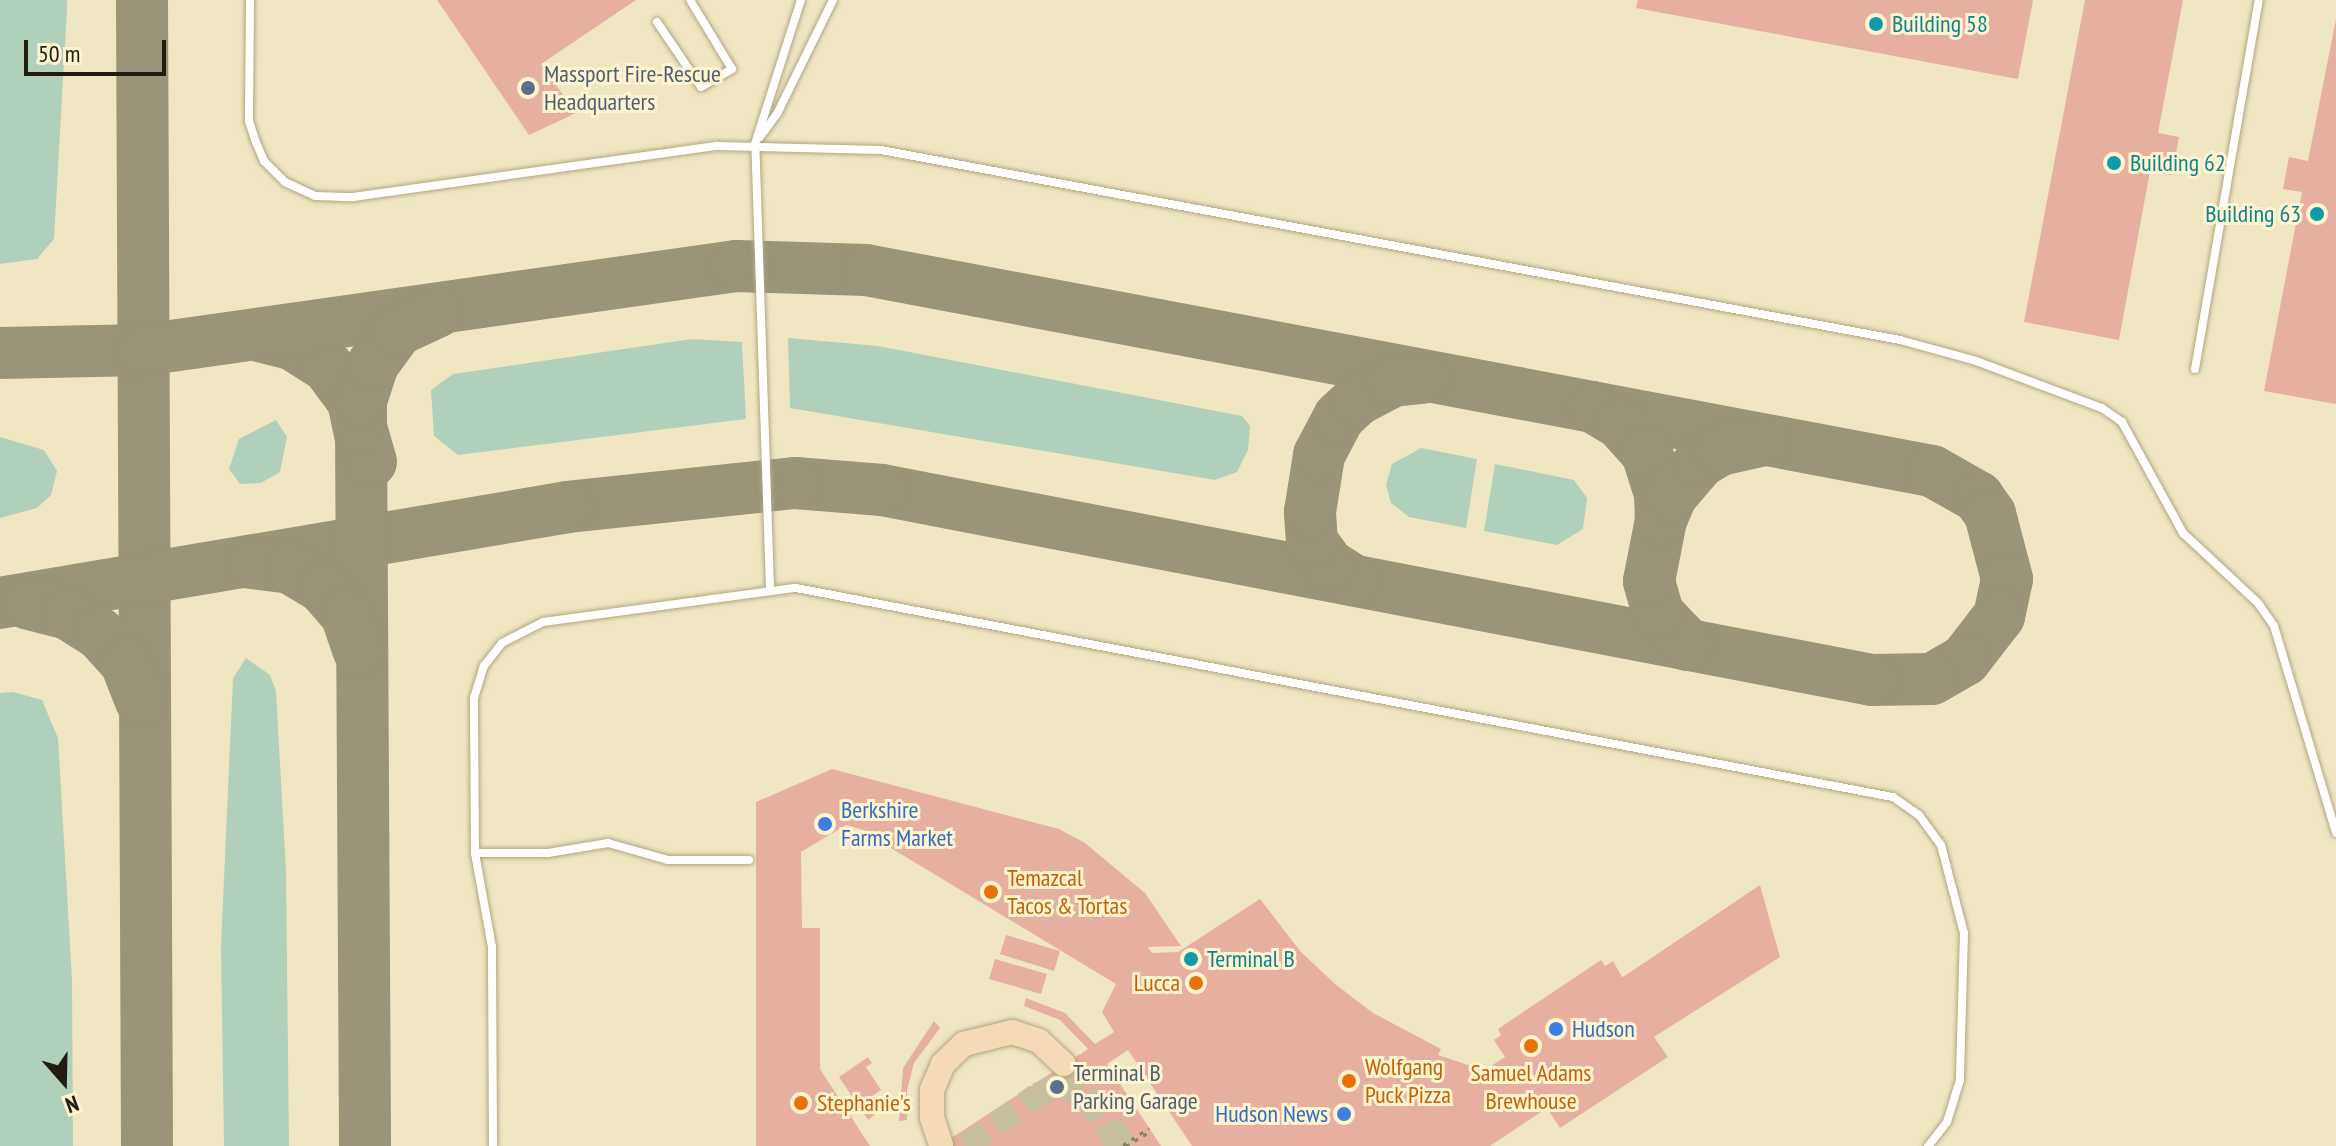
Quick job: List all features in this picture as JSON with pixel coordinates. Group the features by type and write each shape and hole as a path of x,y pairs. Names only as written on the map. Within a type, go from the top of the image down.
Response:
{"main road":[{"path":"941,1145 932,1118 932,1090 943,1064 964,1044 1012,1032 1039,1041 1064,1064"}],"lane":[{"path":"250,0 249,121 264,161 285,182 315,196 353,197 686,149 755,144 844,146 947,160 1900,340 1976,361 2102,408 2122,422 2183,533 2258,603 2274,626 2336,833"},
{"path":"657,22 701,87 732,69 690,0"},
{"path":"770,588 755,144 801,0"},
{"path":"755,144 777,114 833,0"},
{"path":"2195,369 2259,0"},
{"path":"493,1146 492,947 475,853 474,698 484,666 502,643 529,627 559,619 770,588 843,595 1893,797 1919,815 1941,845 1964,933 1960,1080 1947,1122 1928,1146"},
{"path":"475,853 548,853 608,843 668,860 749,860"}],"path":[{"path":"1125,1145 1150,1129"}],"green space":[{"path":"0,0 67,0 67,9 54,239 37,259 0,264"},
{"path":"788,338 878,346 1242,416 1250,426 1248,450 1237,472 1215,480 790,408"},
{"path":"692,339 742,342 746,419 458,455 434,436 431,390 453,374"},
{"path":"276,420 287,437 280,472 261,483 240,484 229,469 239,439"},
{"path":"0,437 44,450 57,471 51,495 37,508 0,518"},
{"path":"1421,448 1477,459 1466,528 1409,517 1391,503 1386,485 1392,464"},
{"path":"1495,464 1574,480 1587,498 1583,529 1557,545 1484,531"},
{"path":"246,658 270,675 276,691 286,870 289,1146 224,1146 221,946 233,678"},
{"path":"13,692 42,700 58,738 72,979 73,1146 0,1146 0,693"}],"building":[{"name":"Massport Fire-Rescue Headquarters","path":"437,0 636,0 541,64 576,113 529,135"},
{"name":"Building 58","path":"1638,0 2033,0 2018,79 1636,8"},
{"name":"Building 62","path":"2085,0 2183,0 2158,133 2179,137 2172,175 2150,171 2119,340 2024,322"},
{"name":"Building 63","path":"2336,19 2336,404 2264,391 2302,192 2283,189 2289,157 2308,161"},
{"name":"Terminal B","path":"832,769 1059,829 1085,843 1145,893 1181,946 1148,947 1152,953 1178,952 1260,899 1301,952 1335,984 1373,1013 1441,1049 1438,1055 1480,1069 1479,1074 1505,1057 1494,1040 1501,1035 1498,1029 1601,960 1605,966 1613,961 1622,977 1626,975 1760,885 1780,957 1654,1037 1668,1057 1560,1128 1547,1108 1490,1146 1192,1146 1128,1050 1107,1064 1161,1146 939,1146 1088,1049 1060,1020 1024,1006 1026,998 1065,1013 1095,1044 1114,1032 1102,1012 1116,984 881,842 884,836 846,825 801,852 802,928 820,928 820,1069 870,1146 756,1146 756,802"},
{"path":"1006,935 1060,951 1054,971 1000,954"},
{"path":"995,959 1047,974 1041,994 989,979"},
{"path":"934,1021 940,1028 914,1063 907,1090 907,1120 899,1121 903,1068"},
{"path":"868,1057 872,1063 866,1067 881,1090 868,1099 877,1113 868,1120 839,1077"}],"taxiway":[{"path":"142,0 147,1146"},
{"path":"0,353 143,350 736,266 866,270 1932,471 1978,497 1990,514 2007,579 1999,616 1965,660 1932,679 1872,680 882,490 795,483 568,507 0,603"},
{"path":"371,462 361,427 361,401 373,364 398,330 437,312"},
{"path":"259,336 292,344 328,367 353,401 360,435"},
{"path":"1353,580 1329,565 1312,542 1310,512 1319,455 1339,417 1357,400 1393,381 1424,378"},
{"path":"1593,407 1621,424 1647,453 1660,494 1661,520"},
{"path":"361,427 365,1146"},
{"path":"1688,645 1658,613 1649,581 1661,520 1671,496 1700,462 1720,450 1764,440"},
{"path":"251,563 290,568 323,588 346,614 359,651"},
{"path":"26,603 68,614 99,633 126,663 141,701"}],"tunnel":[{"path":"1064,1064 1124,1146"},
{"path":"966,1146 1037,1095 1059,1086 1084,1095 1120,1146"}],"place":[{"name":"Building 58","path":"1876,24"},
{"name":"Massport Fire-Rescue Headquarters","path":"528,88"},
{"name":"Building 62","path":"2114,163"},
{"name":"Building 63","path":"2317,214"},
{"name":"Berkshire Farms Market","path":"825,824"},
{"name":"Temazcal Tacos & Tortas","path":"991,892"},
{"name":"Terminal B","path":"1191,959"},
{"name":"Lucca","path":"1196,983"},
{"name":"Hudson","path":"1556,1029"},
{"name":"Samuel Adams Brewhouse","path":"1531,1046"},
{"name":"Wolfgang Puck Pizza","path":"1349,1081"},
{"name":"Terminal B Parking Garage","path":"1057,1087"},
{"name":"Stephanie's","path":"801,1103"},
{"name":"Hudson News","path":"1344,1114"}]}
